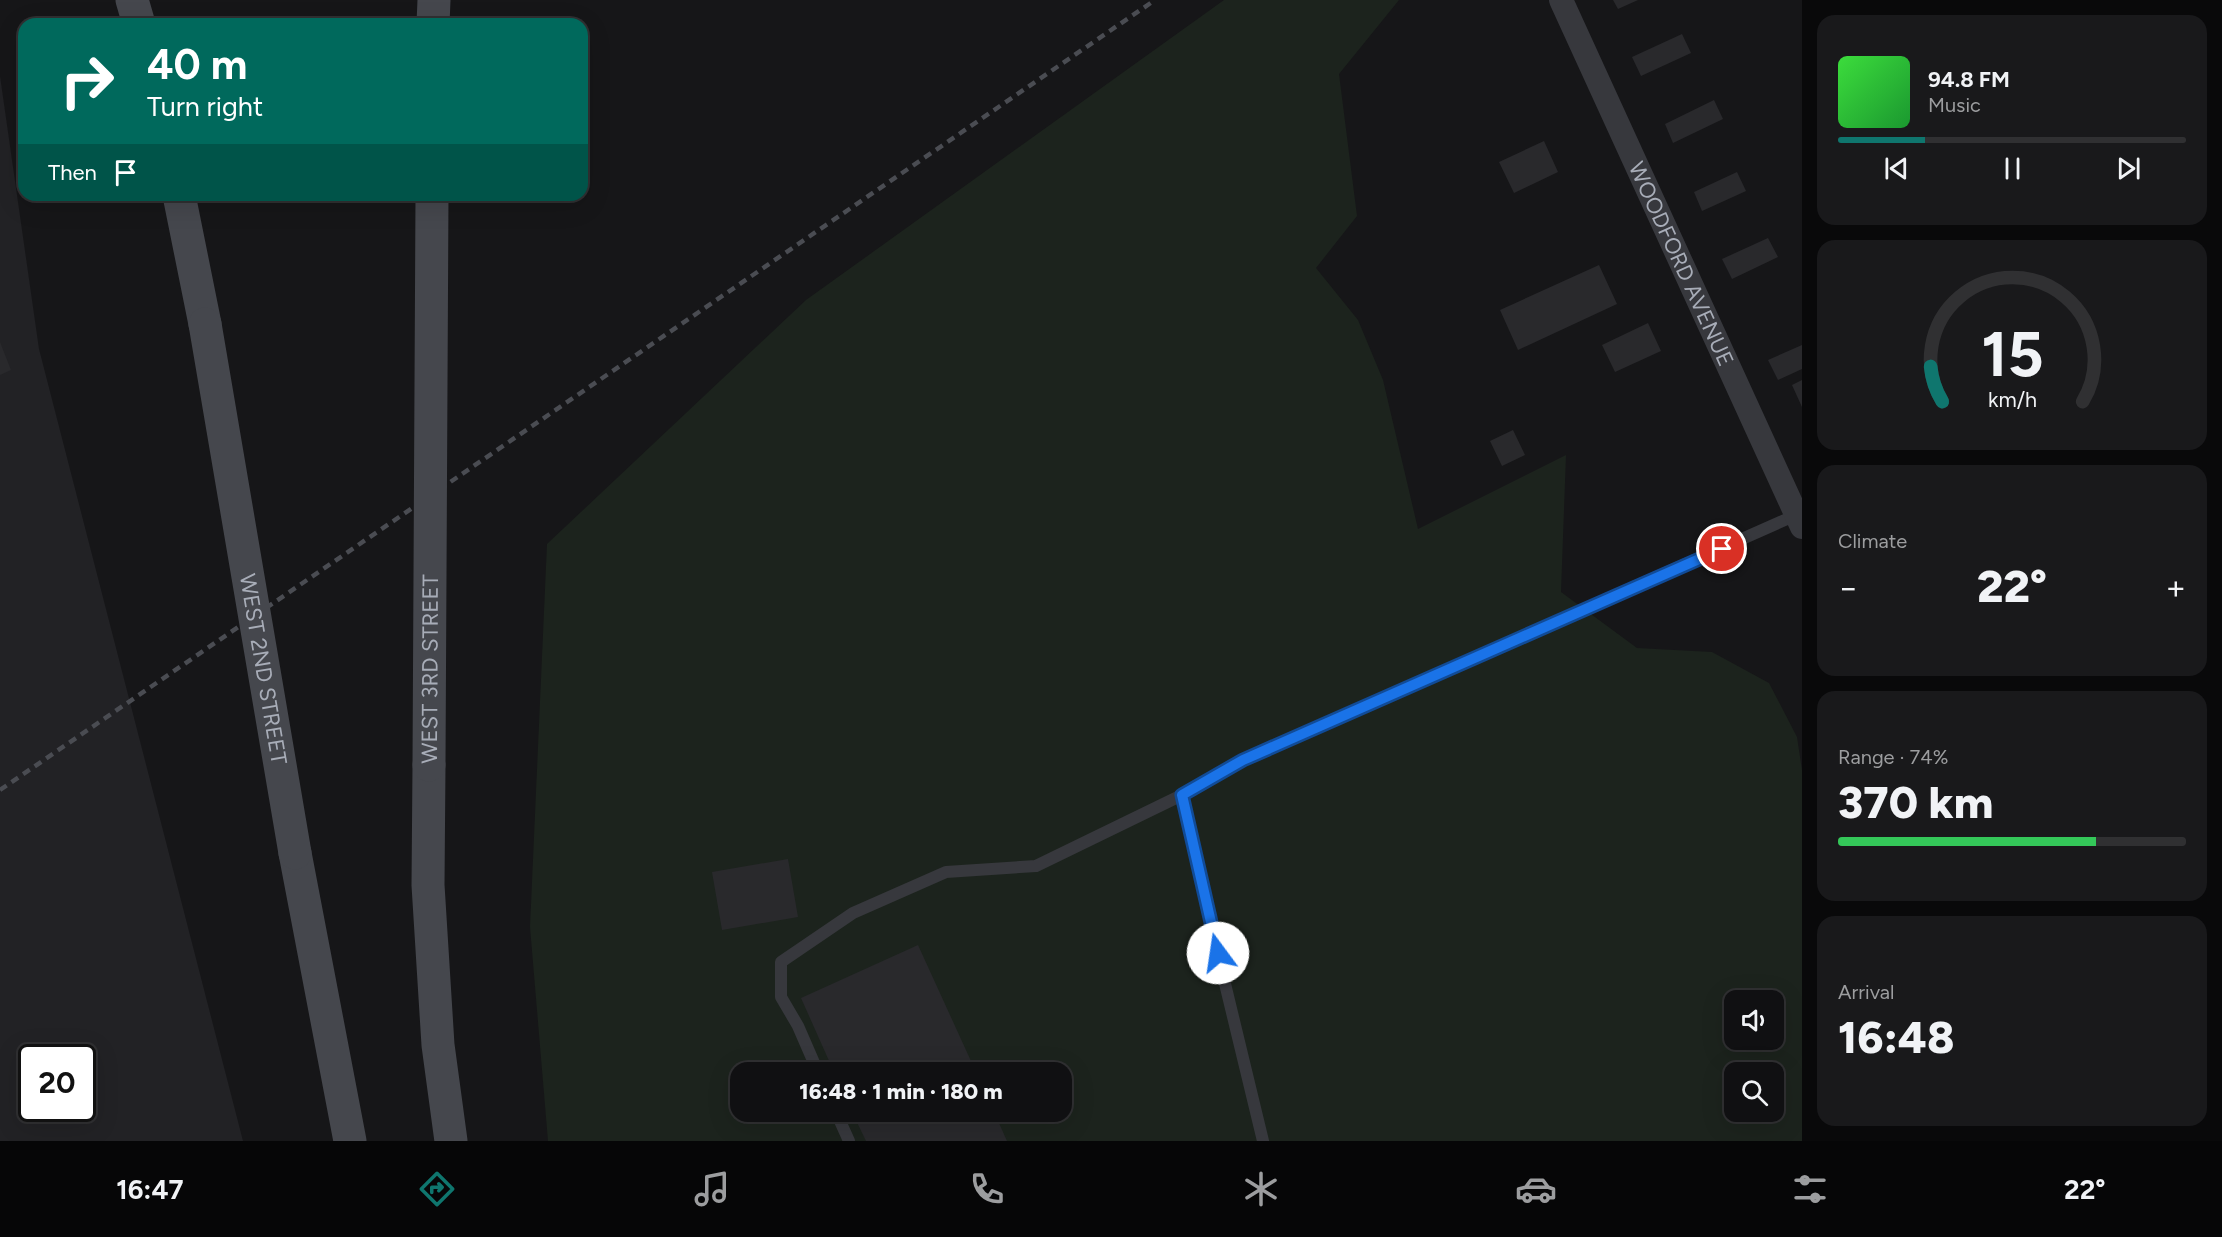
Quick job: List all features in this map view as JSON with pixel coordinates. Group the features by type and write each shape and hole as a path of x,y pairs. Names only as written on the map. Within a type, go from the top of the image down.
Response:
{"street":[{"path":"132,0 137,18"},
{"path":"433,18 434,0"},
{"name":"WOODFORD AVENUE","path":"1561,0 1799,521"},
{"name":"WEST 2ND STREET","path":"180,201 205,324 295,853 350,1141"},
{"name":"WEST 3RD STREET","path":"432,201 429,908 438,1045 451,1141"}],"lane":[{"path":"814,1062 798,1026 781,997 781,962 853,914 946,872 1036,866 1182,795 1243,760 1799,521"},
{"path":"1182,795 1263,1141"},
{"path":"840,1122 849,1141"}],"shaded area":[{"path":"1224,0 1399,0 1339,74 1357,216 1316,268 1358,320 1383,380 1418,529 1566,455 1561,592 1637,648 1712,652 1769,683 1797,737 1802,770 1802,1141 548,1141 530,927 547,544 806,300"},
{"path":"0,76 39,349 243,1141 0,1141"}],"building":[{"path":"1613,0 1638,0 1618,9"},
{"path":"1682,34 1691,53 1641,76 1632,57"},
{"path":"1714,100 1723,119 1673,143 1665,124"},
{"path":"1544,141 1558,172 1514,193 1499,162"},
{"path":"1737,172 1746,191 1702,211 1694,192"},
{"path":"1768,238 1778,257 1732,279 1722,259"},
{"path":"1599,265 1617,304 1518,350 1500,310"},
{"path":"1648,323 1661,351 1615,372 1602,345"},
{"path":"0,342 11,370 0,375"},
{"path":"1802,345 1802,369 1778,380 1768,360"},
{"path":"1802,380 1802,407 1792,385"},
{"path":"1513,430 1525,455 1502,466 1490,441"},
{"path":"788,859 798,917 722,930 712,872"},
{"path":"918,945 971,1062 830,1062 801,998"},
{"path":"857,1122 998,1122 1007,1141 866,1141"}],"railway":[{"path":"0,790 1155,0"}],"route":[{"path":"1218,953 1182,795 1243,760 1722,549"}]}
